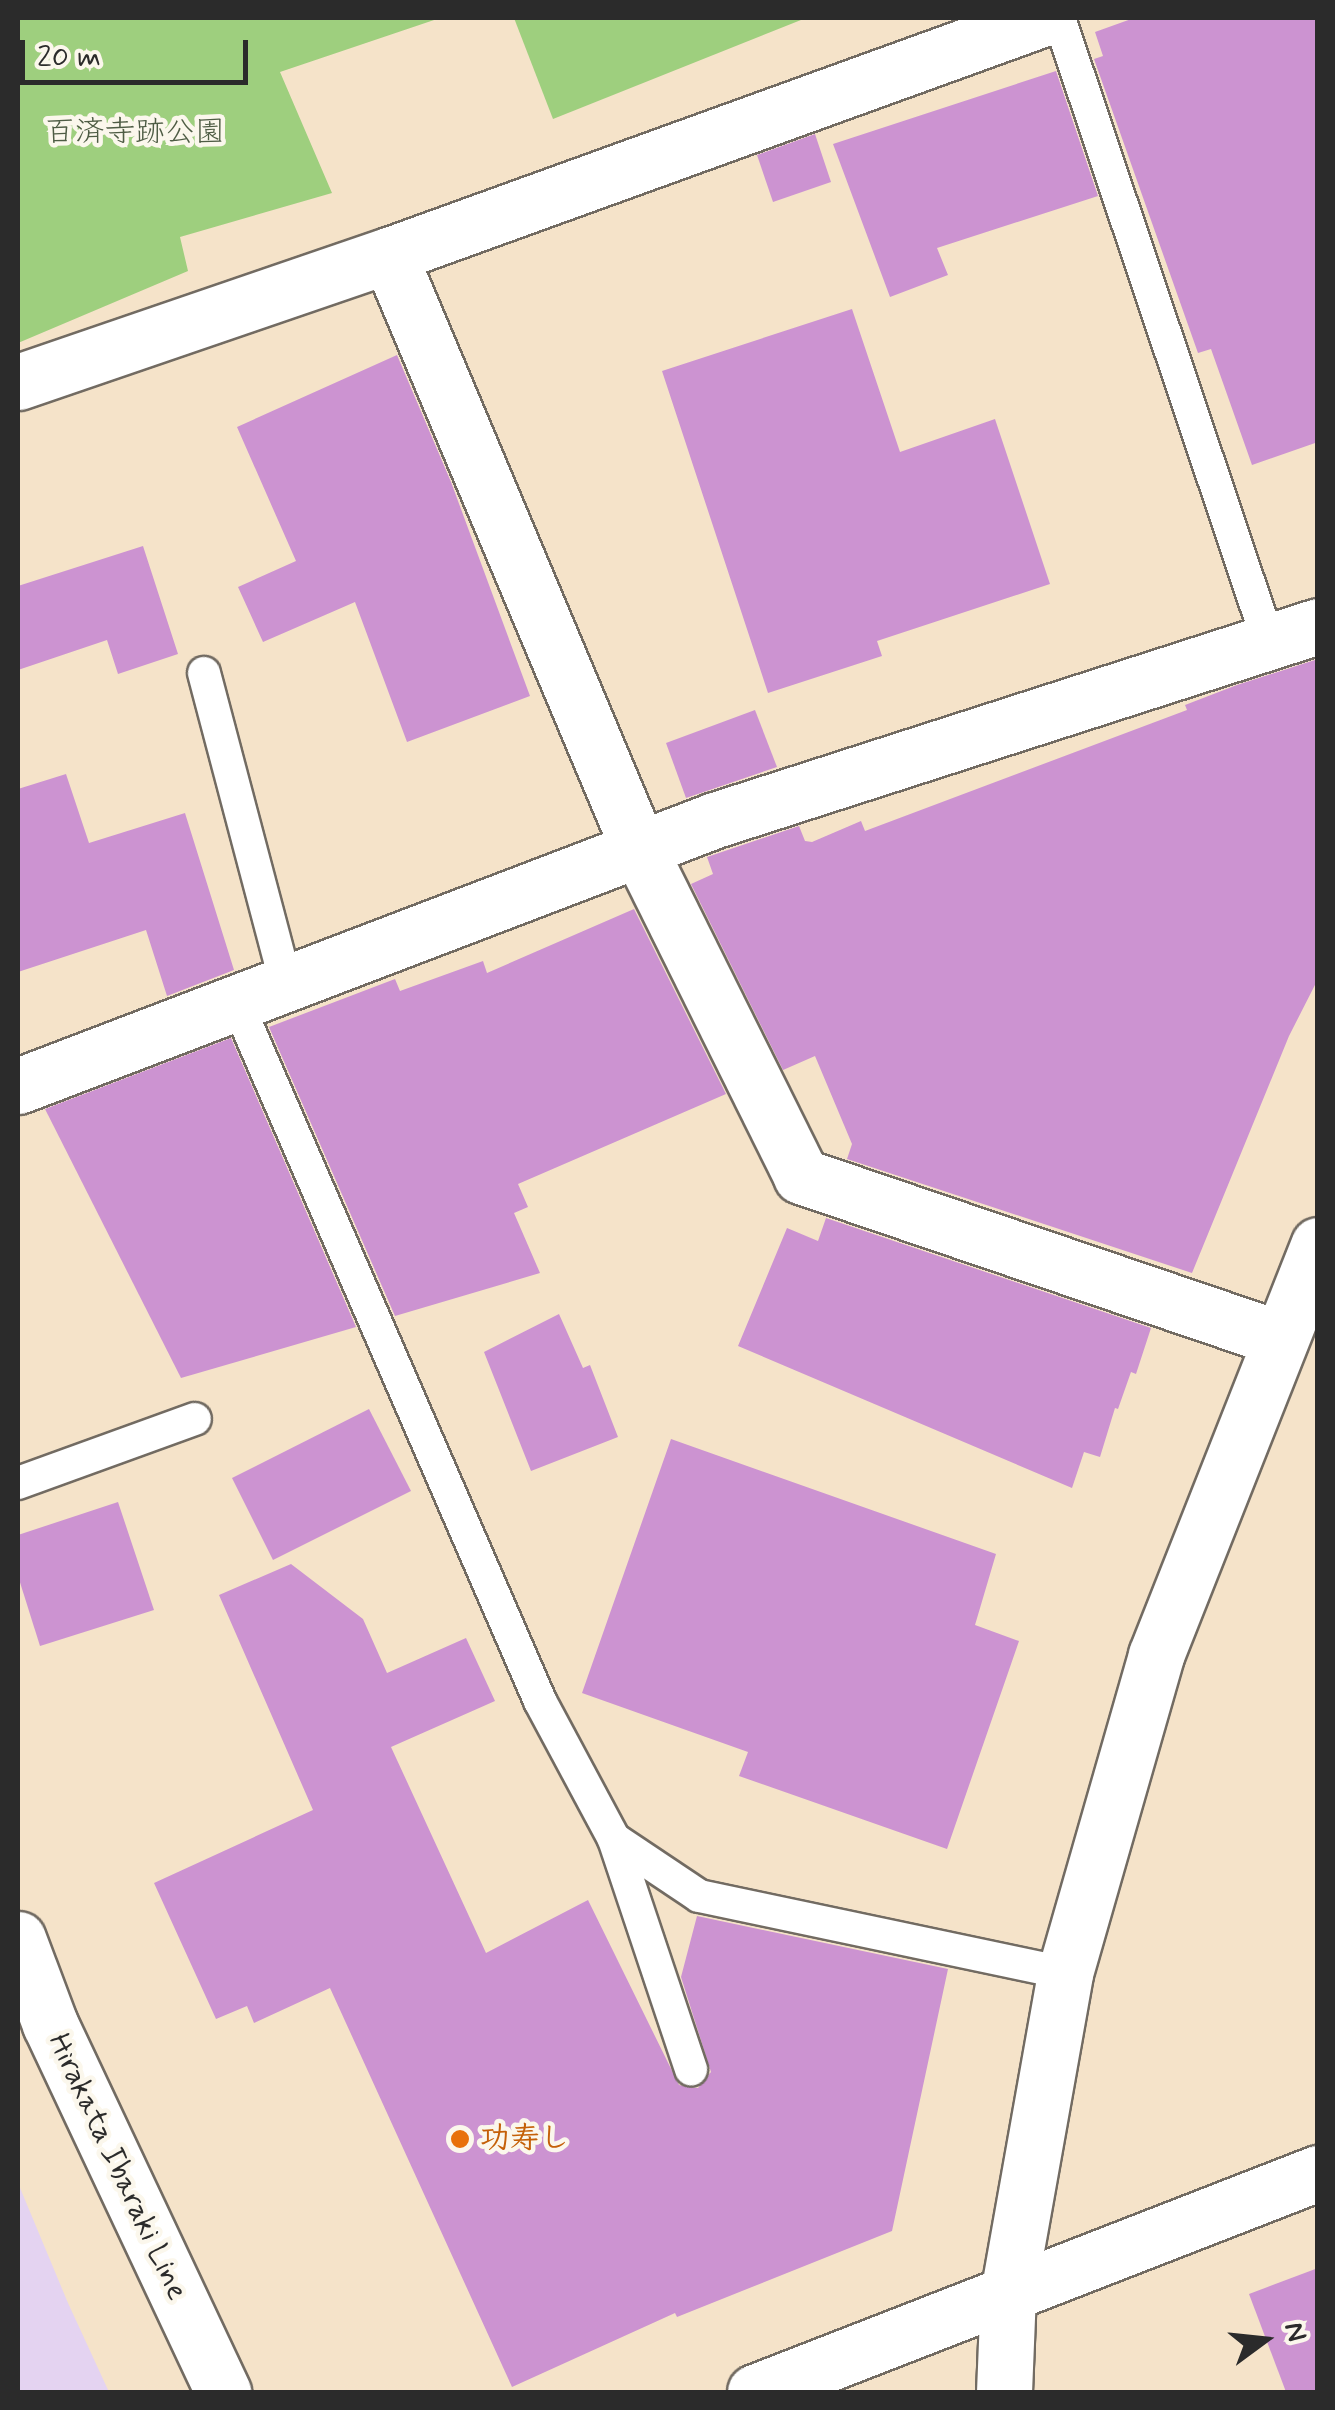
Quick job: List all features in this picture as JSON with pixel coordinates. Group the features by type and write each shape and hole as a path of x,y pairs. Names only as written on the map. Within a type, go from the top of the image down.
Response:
{"street":[{"path":"18,382 389,255 1044,18"},
{"path":"389,255 639,849 801,1176 1278,1338"},
{"path":"18,1086 714,820 1293,634"},
{"path":"1004,2392 1008,2294 1065,1973 1156,1655 1278,1338 1318,1245"},
{"name":"Hirakata Ibaraki Line","path":"18,1939 50,2024 223,2392"},
{"path":"755,2392 1318,2173"}],"lane":[{"path":"1058,18 1293,634"},
{"path":"204,673 262,994 540,1702 614,1839 691,2069"},
{"path":"18,1484 195,1419"},
{"path":"614,1839 699,1896 1065,1973"}],"shaded area":[{"path":"18,2183 68,2303 109,2392 18,2392"}],"green space":[{"name":"百済寺跡公園","path":"18,18 440,18 280,72 332,193 180,237 188,271 18,343"},
{"path":"514,18 806,18 553,119"}],"building":[{"path":"1134,18 1318,18 1318,442 1252,465 1211,349 1198,353 1094,59 1103,56 1095,32"},
{"path":"1056,71 1098,196 937,248 948,275 890,297 833,144"},
{"path":"815,134 831,182 773,202 757,155"},
{"path":"852,309 900,452 995,419 1050,584 877,641 882,656 768,693 662,371"},
{"path":"397,355 451,482 530,696 407,742 355,602 263,642 238,587 296,561 237,427"},
{"path":"143,546 178,654 118,674 107,640 18,670 18,586"},
{"path":"1318,659 1318,979 1289,1036 1192,1273 847,1159 852,1144 815,1056 783,1070 691,884 713,874 707,857 799,826 805,841 812,842 861,821 865,831 1187,710 1185,705 1237,685"},
{"path":"755,710 777,767 686,798 666,743"},
{"path":"66,774 89,843 185,813 234,970 167,996 146,930 18,972 18,789"},
{"path":"634,909 726,1094 518,1184 528,1207 514,1213 540,1273 395,1316 269,1027 395,979 400,991 483,961 487,973"},
{"path":"231,1038 356,1327 181,1378 45,1109"},
{"path":"826,1218 1151,1328 1136,1374 1131,1372 1118,1409 1115,1408 1100,1457 1084,1452 1072,1488 738,1346 787,1228 818,1241"},
{"path":"559,1314 583,1368 590,1365 618,1437 531,1471 484,1352"},
{"path":"369,1409 411,1491 273,1560 232,1478"},
{"path":"671,1439 996,1554 975,1625 1019,1641 947,1849 739,1776 748,1752 582,1693"},
{"path":"118,1502 154,1610 40,1646 18,1576 18,1535"},
{"path":"291,1564 363,1619 387,1673 466,1638 495,1701 391,1747 486,1953 588,1900 679,2085 698,2088 711,2072 681,1977 697,1916 948,1969 892,2231 677,2317 675,2313 512,2387 330,1988 254,2023 247,2006 216,2019 154,1883 313,1810 219,1595"},
{"path":"1318,2268 1318,2392 1286,2392 1249,2294"}],"place":[{"name":"功寿し","path":"460,2139"}]}
